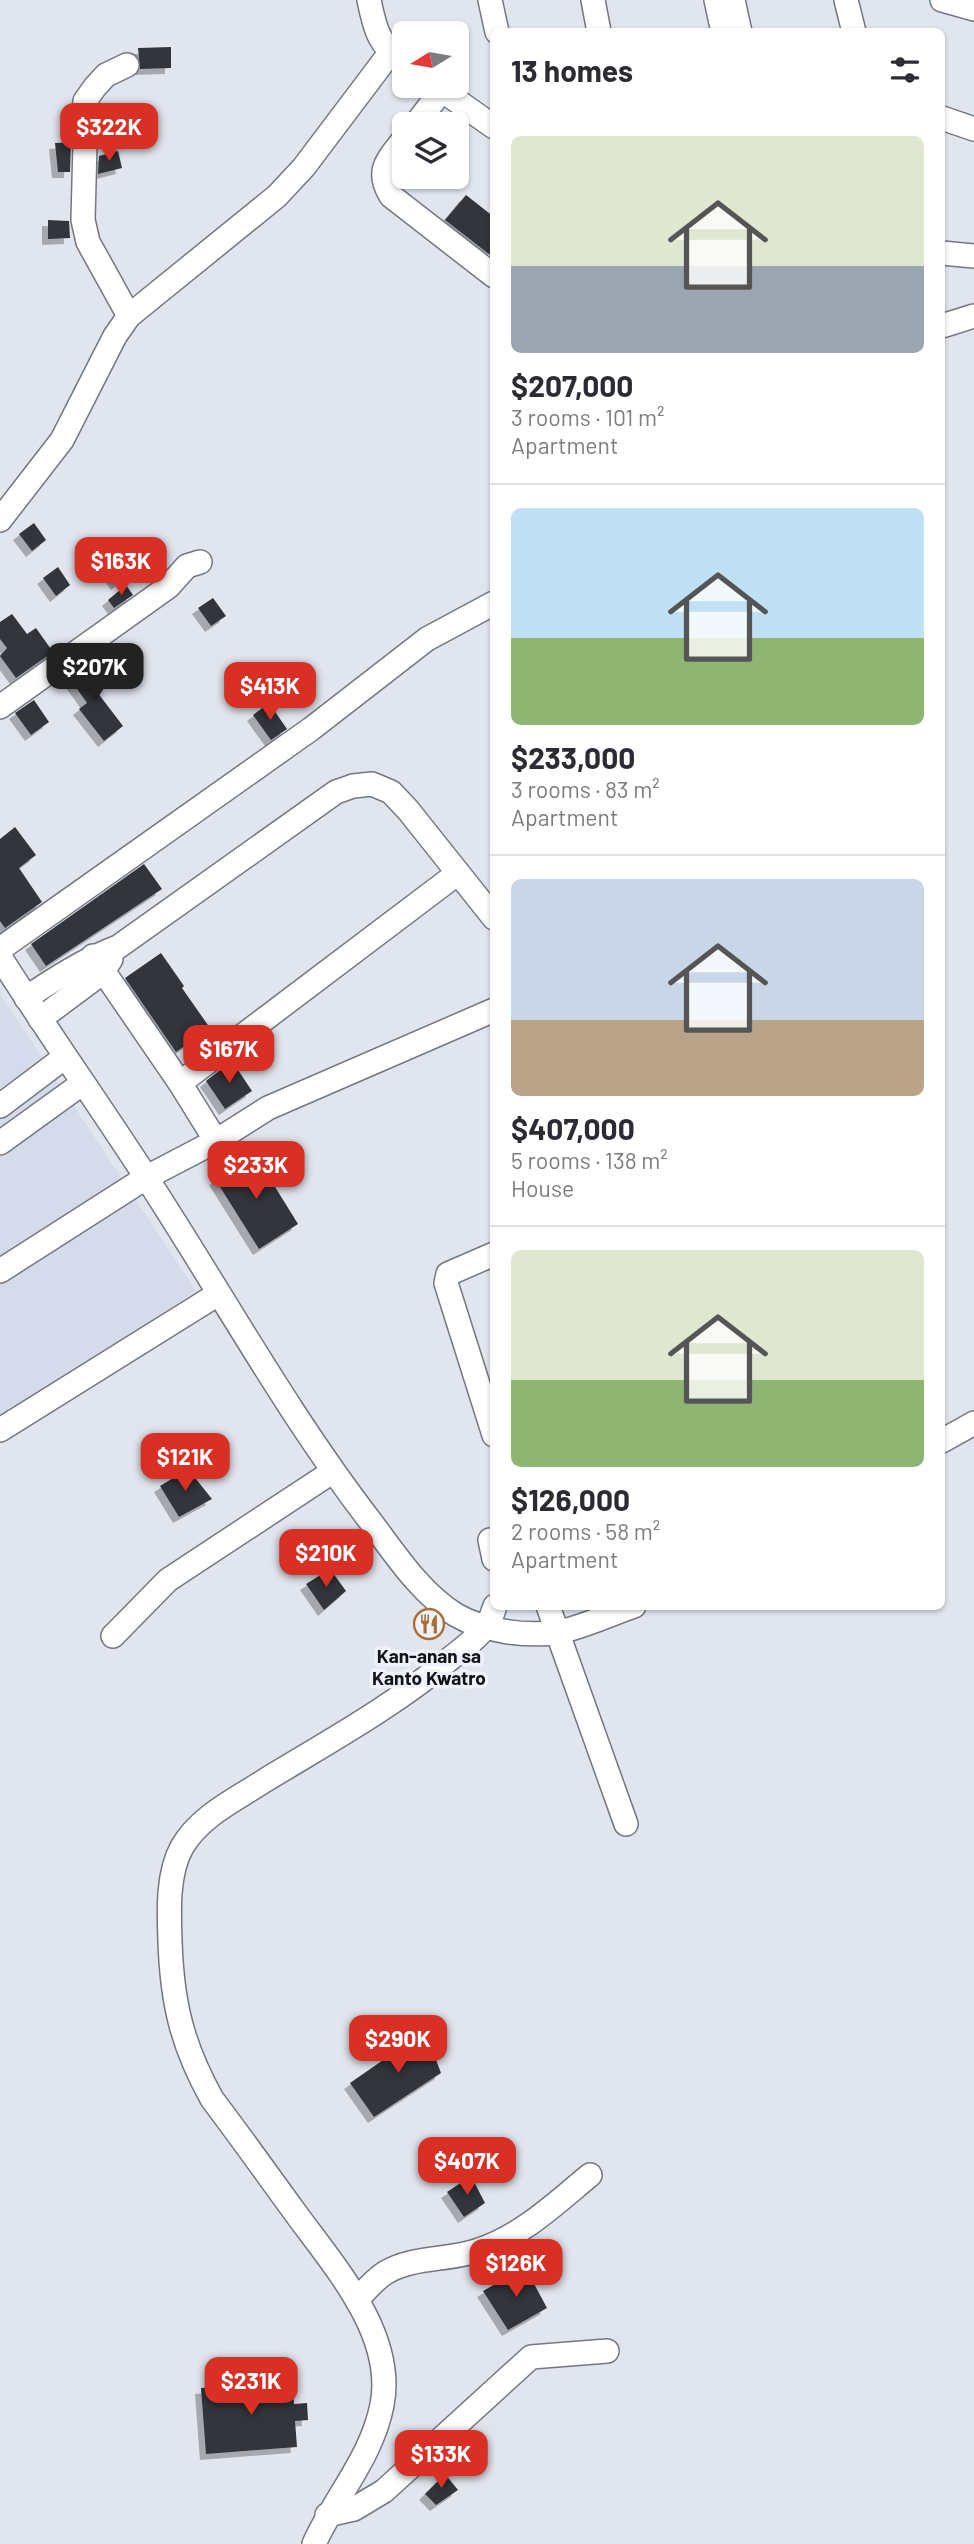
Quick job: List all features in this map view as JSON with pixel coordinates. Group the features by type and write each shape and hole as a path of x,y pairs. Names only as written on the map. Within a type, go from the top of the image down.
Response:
{"street":[{"path":"369,0 378,35 392,52"},
{"path":"490,0 496,28"},
{"path":"593,0 598,28"},
{"path":"716,0 722,28"},
{"path":"733,0 739,28"},
{"path":"846,0 853,28"},
{"path":"942,0 974,9"},
{"path":"0,520 62,440 129,316 276,196 392,64"},
{"path":"127,65 106,75 95,87 85,101 82,123 85,144 83,220 88,242 129,316"},
{"path":"453,98 490,124"},
{"path":"945,119 974,129"},
{"path":"392,155 383,171 391,196 490,273"},
{"path":"945,325 974,316"},
{"path":"0,706 168,587 187,566 200,562"},
{"path":"0,949 311,729 427,639 490,605"},
{"path":"40,1019 118,947 336,792 353,786 372,784 391,792 490,913"},
{"path":"180,1083 458,873"},
{"path":"0,957 146,1177 332,1472 399,1560 430,1593 456,1615 491,1617 522,1633 556,1633 622,1610"},
{"path":"98,964 180,1083 216,1141"},
{"path":"26,998 70,968 98,964"},
{"path":"0,1271 146,1177 216,1141 268,1108 490,1012"},
{"path":"0,1106 65,1057"},
{"path":"0,1143 83,1083"},
{"path":"23,1088 41,1112"},
{"path":"490,1256 456,1269 448,1274 446,1283 490,1422"},
{"path":"0,1430 218,1294"},
{"path":"945,1439 974,1423"},
{"path":"113,1636 168,1580 332,1472"},
{"path":"549,1610 626,1824"},
{"path":"314,2544 327,2515 366,2453 382,2406 384,2381 380,2353 357,2300 212,2099 193,2063 181,2029 171,1979 169,1919 173,1873 182,1848 198,1826 228,1803 433,1674 491,1617"},
{"path":"357,2300 371,2284 386,2273 407,2264 478,2251 531,2225 590,2175"},
{"path":"327,2515 354,2509 384,2491 531,2357 607,2351"}],"shaded area":[{"path":"0,994 196,1291 0,1418"}],"building":[{"path":"171,47 171,68 140,69 138,48"},
{"path":"71,142 70,172 58,172 55,143"},
{"path":"118,151 122,168 98,174 99,156"},
{"path":"466,195 490,214 490,255 445,220"},
{"path":"48,220 69,221 70,238 48,239"},
{"path":"34,523 46,540 32,551 19,534"},
{"path":"118,556 131,573 117,584 104,566"},
{"path":"58,567 70,585 56,596 43,578"},
{"path":"126,585 133,595 114,608 108,600"},
{"path":"213,598 226,616 211,626 198,608"},
{"path":"12,614 27,634 36,628 53,652 16,678 0,656 7,648 0,639 0,622"},
{"path":"86,663 100,683 94,688 123,726 104,741 79,709 87,703 68,676"},
{"path":"34,700 49,722 31,735 15,713"},
{"path":"269,703 287,729 271,740 253,715"},
{"path":"15,827 36,855 19,868 42,902 5,928 0,921 0,839"},
{"path":"144,864 162,889 46,966 31,944"},
{"path":"161,953 210,1028 176,1052 125,978"},
{"path":"232,1061 252,1091 225,1109 206,1081"},
{"path":"254,1153 298,1224 259,1249 215,1179"},
{"path":"188,1469 212,1499 179,1517 160,1486"},
{"path":"330,1569 346,1591 324,1610 306,1584"},
{"path":"425,2031 441,2073 374,2117 350,2083"},
{"path":"471,2176 485,2203 464,2217 447,2192"},
{"path":"525,2267 547,2308 508,2330 483,2291"},
{"path":"292,2381 294,2404 307,2403 308,2420 295,2421 297,2447 206,2454 201,2388"},
{"path":"445,2474 458,2490 436,2505 425,2494"}],"place":[{"name":"Kan-anan sa Kanto Kwatro","path":"429,1624"}]}
